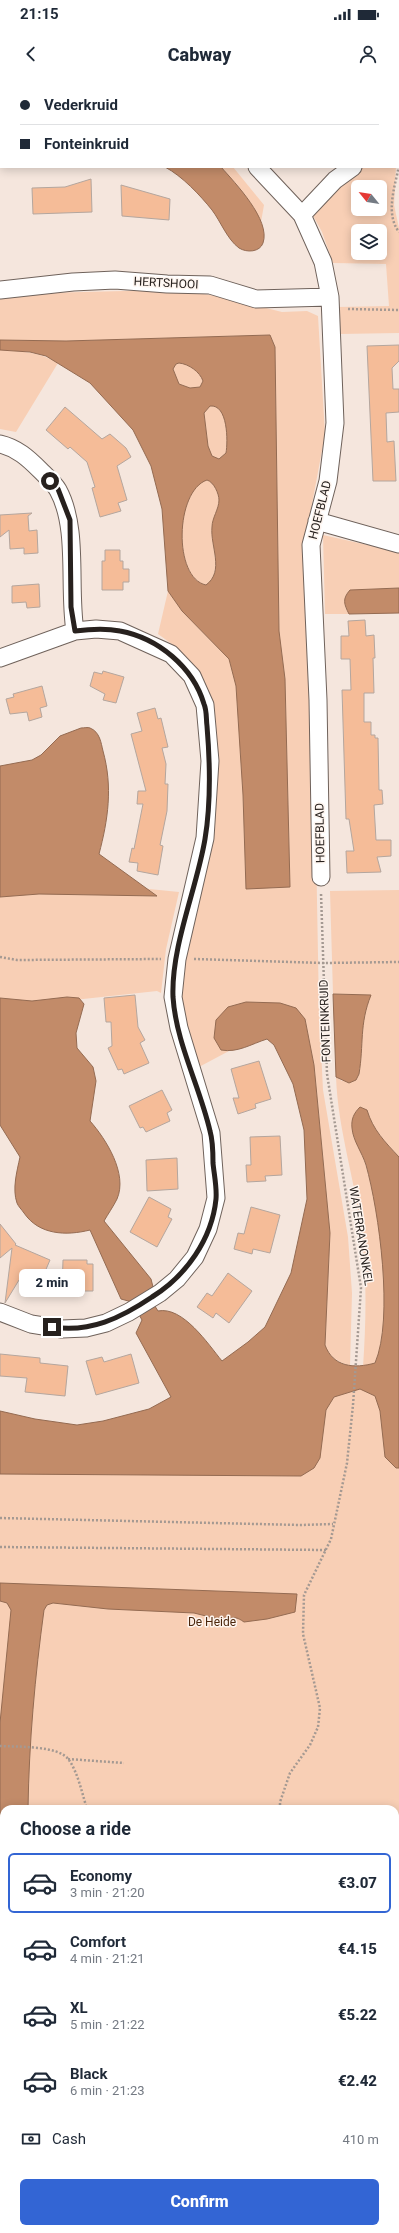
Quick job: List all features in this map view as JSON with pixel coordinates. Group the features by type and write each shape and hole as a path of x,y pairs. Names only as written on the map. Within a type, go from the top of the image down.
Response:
{"street":[{"name":"HOEFBLAD","path":"258,168 302,215 321,257 329,304 335,423 328,481 312,545 311,569 318,700 321,877"},
{"path":"302,215 335,180 352,168"},
{"name":"HERTSHOOI","path":"0,290 73,282 115,280 166,284 210,285 256,299 329,304"},
{"path":"0,444 9,446 26,456 58,489 70,520 71,607 75,631"},
{"path":"317,521 399,544"},
{"path":"0,658 75,631 96,629 120,631 172,654 192,676 205,705 210,761 205,838 177,959 173,997 178,1028 211,1133 216,1198 208,1229 195,1257 177,1279 160,1293 129,1312 106,1323 86,1328 62,1329 31,1324 0,1312"}],"path":[{"path":"399,168 392,198 393,217 399,232"},
{"path":"329,304 336,309 399,310"},
{"name":"FONTEINKRUID","path":"321,877 327,1074 340,1163"},
{"path":"323,963 399,962"},
{"name":"WATERRANONKEL","path":"280,1805 290,1773 310,1745 318,1727 320,1708 303,1634 304,1595 331,1540 333,1524 347,1463 353,1405 361,1288 340,1163"},
{"path":"0,1518 300,1526 333,1524"},
{"path":"0,1547 326,1550"},
{"path":"0,1746 52,1750 61,1753 68,1759 85,1805"},
{"path":"68,1759 124,1763"}],"green space":[{"path":"222,168 234,168 264,205 261,222 239,187"},
{"path":"362,168 396,168 394,205 399,228 399,333 339,334 338,307 389,306 386,264 333,263 322,232 310,210"},
{"path":"185,291 222,297 282,312 307,311 318,316 325,434 310,515 319,1010 323,1090 348,1237 352,1293 350,1366 334,1358 329,1353 325,1345 330,1233 314,1065 305,1019 221,1050 229,1051 197,1068 181,1003 182,974 213,810 198,673 176,647 158,634 168,591 182,611 229,659 237,688 246,888 290,887 285,679 279,631 275,347 270,335 66,341 0,340 0,299 43,293"},
{"path":"0,350 44,356 58,363 16,432 0,429"},
{"path":"179,363 190,367 197,372 203,381 200,387 190,388 179,384 173,369 176,364"},
{"path":"210,406 216,407 220,411 226,424 226,453 219,459 212,456 208,446 204,413"},
{"path":"207,480 210,481 216,488 219,500 212,527 215,558 214,573 206,585 195,579 188,567 183,551 182,534 184,516 189,500 196,487"},
{"path":"323,535 399,552 399,588 350,590 345,606 349,614 325,614"},
{"path":"0,874 179,892 166,949 161,993 157,991 37,1004 0,1010"},
{"path":"399,890 399,1157 376,1130 367,1110 353,1136 363,1156 371,1183 382,1248 384,1282 384,1314 381,1342 375,1363 363,1367 366,1301 364,1252 356,1196 340,1117 336,1077 342,1081 356,1080 359,1074 364,1016 370,995 333,994 330,891"},
{"name":"De Heide","path":"321,1373 399,1387 399,1805 0,1805 0,1438 194,1437"}],"shaded area":[{"path":"166,168 222,168 243,192 257,213 262,224 264,234 263,243 261,246 253,251 246,251 239,248 231,240 212,210 202,198"},
{"path":"270,335 275,347 279,631 285,679 290,887 246,889 243,795 236,686 229,659 182,611 168,591 162,509 151,466 133,430 90,383 46,356 30,352 0,350 0,340 66,341","holes":["179,363 190,367 197,372 203,381 200,387 190,388 179,384 173,369 176,364","210,406 216,407 224,417 227,432 227,447 226,453 219,459 212,456 208,446 204,413","207,480 210,481 219,498 212,527 216,566 215,573 206,585 195,579 188,567 183,552 182,534 184,516 189,500 196,487"]},
{"path":"399,588 399,613 349,614 345,599 350,590"},
{"path":"81,728 90,728 98,735 101,741 108,778 109,790 107,816 99,854 157,896 39,894 0,897 0,766 32,760 41,755 60,736"},
{"path":"333,994 371,995 363,1025 359,1074 356,1080 349,1083 336,1077"},
{"path":"67,997 79,998 84,1004 76,1033 77,1048 93,1067 96,1081 90,1121 103,1137 114,1157 120,1179 120,1189 117,1199 104,1221 151,1279 153,1287 146,1292 158,1311 167,1311 177,1314 186,1320 202,1336 222,1361 248,1342 265,1327 291,1273 307,1199 304,1130 293,1084 274,1045 267,1039 244,1048 227,1051 221,1050 214,1038 216,1020 228,1007 246,1002 280,1003 296,1008 305,1019 314,1065 330,1233 325,1345 333,1358 339,1362 352,1366 375,1363 381,1344 384,1293 380,1236 376,1209 366,1165 354,1137 352,1128 353,1116 360,1107 367,1110 376,1130 399,1157 399,1468 396,1468 385,1457 380,1411 375,1396 360,1389 334,1397 326,1410 320,1458 314,1468 301,1476 0,1474 0,1411 35,1419 77,1425 103,1421 149,1409 171,1397 136,1333 142,1320 132,1302 121,1299 90,1230 63,1233 45,1230 30,1220 17,1203 15,1192 20,1157 0,1125 0,998 32,1001"},
{"path":"0,1583 297,1594 295,1612 267,1619 244,1622 235,1618 231,1618 226,1621 194,1613 108,1609 53,1603 47,1605 44,1610 35,1684 28,1805 0,1805 0,1723 11,1610 7,1603 0,1601"}],"building":[{"path":"91,179 92,212 33,214 32,188 65,187"},
{"path":"121,185 170,199 169,220 122,216"},
{"path":"399,345 399,361 392,368 393,389 399,389 399,412 386,413 387,442 394,441 396,481 373,481 367,346"},
{"path":"65,407 102,439 110,434 126,448 131,457 117,466 127,500 118,503 121,511 100,517 92,488 95,487 87,462 70,447 68,449 46,430"},
{"path":"32,513 28,516 29,531 37,530 38,553 24,554 24,548 10,549 9,530 0,537 0,515"},
{"path":"105,550 120,550 120,561 123,561 123,569 129,569 129,582 123,582 123,590 102,590 102,561 105,561"},
{"path":"39,584 40,607 27,608 26,602 12,603 12,586"},
{"path":"365,620 366,636 374,635 375,658 373,658 374,693 364,693 364,722 371,722 371,735 375,735 375,738 378,738 379,790 382,790 383,804 374,805 376,840 391,840 391,856 377,857 381,872 347,873 346,851 354,851 349,819 346,819 342,690 351,690 350,659 341,659 341,636 349,636 348,621"},
{"path":"103,671 124,677 116,703 103,700 105,694 90,686 94,672 102,674"},
{"path":"42,686 47,706 40,708 42,717 29,721 27,712 10,714 6,699 14,697 13,694"},
{"path":"155,708 158,719 161,718 168,747 162,748 166,764 165,784 168,784 167,811 160,845 163,846 158,875 137,871 138,863 129,862 132,848 134,849 143,804 137,804 138,791 146,791 131,734 142,731 137,713"},
{"path":"135,995 138,1027 145,1040 140,1043 149,1063 124,1074 122,1069 118,1070 108,1048 112,1046 111,1022 106,1022 104,998"},
{"path":"259,1061 271,1099 255,1104 256,1108 238,1114 233,1098 239,1098 231,1069"},
{"path":"162,1090 172,1110 167,1113 170,1121 146,1132 143,1127 140,1128 129,1106"},
{"path":"280,1136 282,1175 265,1176 266,1181 247,1182 246,1165 251,1165 250,1137"},
{"path":"177,1158 178,1189 147,1191 146,1160"},
{"path":"149,1197 171,1209 168,1217 172,1219 157,1247 130,1232"},
{"path":"251,1207 280,1215 270,1253 253,1249 252,1254 234,1249 238,1233 244,1234"},
{"path":"0,1224 16,1244 15,1245 50,1260 38,1288 19,1280 5,1303 12,1248 0,1258"},
{"path":"63,1260 87,1260 87,1264 93,1264 93,1291 62,1291"},
{"path":"228,1273 252,1291 229,1323 216,1313 213,1318 197,1307 207,1293 212,1296"},
{"path":"0,1354 40,1358 40,1363 68,1366 65,1396 25,1392 27,1378 0,1376"},
{"path":"131,1354 139,1383 96,1395 86,1361 102,1357 104,1362"}],"route":[{"path":"50,481 58,489 70,520 71,607 75,631 96,629 120,631 141,638 172,654 192,676 205,705 210,761 205,838 188,902 177,959 173,997 178,1028 211,1133 216,1198 208,1229 195,1257 177,1279 160,1293 129,1312 106,1323 86,1328 62,1329 52,1327"}]}
